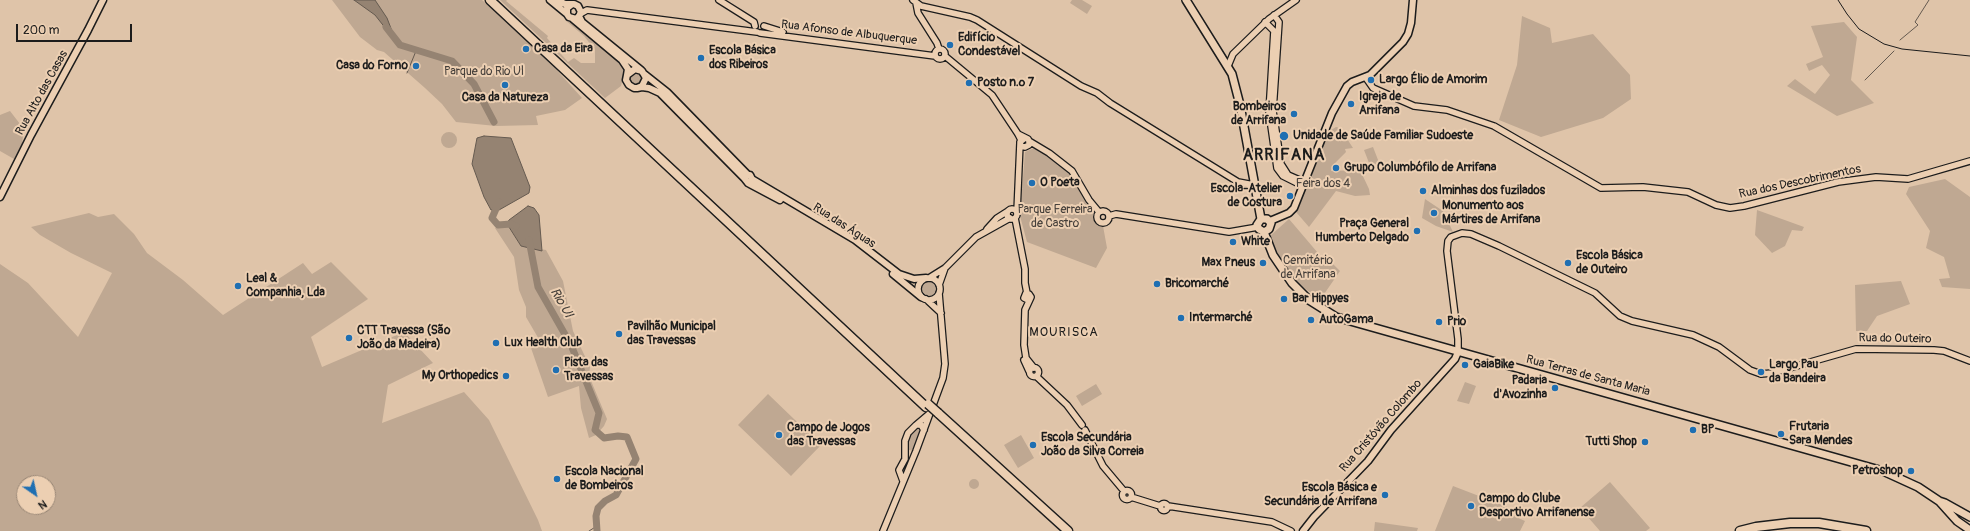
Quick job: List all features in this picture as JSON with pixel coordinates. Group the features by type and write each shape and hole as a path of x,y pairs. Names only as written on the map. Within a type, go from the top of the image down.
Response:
{"highway":[{"path":"490,0 599,99"},
{"path":"494,0 931,411 1018,489 1062,531"},
{"path":"1018,489 1068,531"},
{"path":"1740,531 1756,527 1790,523 1819,523 1866,531"},
{"path":"1753,531 1790,526 1818,526 1853,531"}],"main road":[{"name":"Rua Alto das Casas","path":"0,197 31,135 103,0"},
{"path":"550,0 569,17 578,16"},
{"path":"557,0 565,4 575,5"},
{"path":"1186,0 1228,66 1238,92 1261,219"},
{"path":"1270,221 1291,211 1332,113 1344,90 1352,82 1366,78 1375,72 1395,51 1408,34 1411,23 1413,0"},
{"path":"566,14 567,9 575,5"},
{"path":"575,5 578,16 622,60 628,69 627,74 626,80 629,85 637,88 642,86 645,81 642,71 632,70 627,74"},
{"name":"Rua das Águas","path":"578,16 582,22 667,92 748,179 855,240 899,274 914,279 927,278"},
{"name":"Rua das Águas","path":"637,88 649,88 660,93 748,179 852,242 924,298"},
{"path":"1265,218 1270,221 1270,228 1261,229 1257,223 1261,219 1265,218"},
{"name":"Rua Terras de Santa Maria","path":"1261,229 1273,255 1284,273 1300,291 1320,308 1345,320 1876,469 1918,487 1939,501"},
{"name":"Rua Cristóvão Colombo","path":"1303,531 1314,517 1368,461 1391,430 1455,359 1458,352"},
{"path":"1939,501 1946,503 1970,517"},
{"path":"1939,501 1957,521 1970,530"}],"street":[{"path":"719,0 754,22 759,28"},
{"name":"Rua Afonso de Albuquerque","path":"725,0 759,28 937,52 940,60 945,56"},
{"path":"1228,66 1233,54 1265,22 1296,0"},
{"path":"1099,212 1089,200 1072,171 1049,153 1026,143 1018,134 988,90 945,56 944,51 937,52 937,43 918,12 917,3 964,12 979,17 1084,84 1091,91 1106,98 1110,103 1159,134 1238,182 1254,186"},
{"path":"575,5 749,28 759,28"},
{"path":"578,16 587,10 759,28"},
{"path":"1274,15 1279,22 1273,111 1279,150 1282,164 1286,173 1303,184"},
{"path":"1265,22 1274,31 1269,112 1277,168 1283,176 1303,184"},
{"path":"1222,56 1233,54"},
{"name":"Rua dos Descobrimentos","path":"1366,78 1371,86 1380,92 1414,106 1447,110 1494,126 1538,150 1601,188 1643,187 1688,192 1716,205 1730,208 1853,180 1876,177 1908,179 1970,161"},
{"path":"1014,216 1020,154 1026,143"},
{"path":"1014,216 1007,215 1017,196"},
{"path":"941,313 924,298 918,286 927,278 945,268 967,244 987,229 998,218 1009,210 1015,209 1014,216 1024,262 1027,297 1024,345 1026,358 1032,369 1038,371 1036,376 1067,405 1083,427 1103,466 1124,491 1122,494 1123,498 1127,499 1131,497 1160,506 1163,510 1166,510 1168,506 1272,522 1291,531"},
{"path":"1099,212 1106,211 1109,216"},
{"path":"1099,212 1097,218 1101,222 1107,222 1109,216"},
{"path":"1109,216 1116,214 1229,232 1261,229"},
{"path":"987,229 1014,216"},
{"name":"Rua do Outeiro","path":"1458,352 1458,340 1447,251 1448,241 1455,235 1462,233 1471,234 1595,293 1620,316 1693,335 1727,352 1756,372 1766,374 1856,349 1934,350 1955,355 1970,361"},
{"path":"883,531 940,388 945,364 939,285 945,268"},
{"path":"927,278 935,280 939,285"},
{"path":"924,298 935,298 939,293"},
{"path":"903,480 899,470 904,462 906,450 905,441 909,430 931,411"},
{"path":"916,425 922,425 924,430"},
{"path":"906,450 910,453 916,451"}],"green space":[{"name":"Parque do Rio Ul","path":"332,0 482,0 544,56 582,98 565,110 536,116 538,125 496,126 456,122 442,104 425,88 384,52 377,50 360,37"},
{"path":"500,0 507,0 506,1 548,36 547,38 568,62 574,58 581,63 595,63 595,50 584,36 565,20 567,19 624,66 625,71 621,86 605,98"},
{"path":"1072,0 1082,0 1092,6 1087,14 1070,3"},
{"path":"1522,16 1550,28 1552,43 1593,34 1630,75 1631,99 1603,118 1541,137 1499,120 1517,65"},
{"path":"1844,22 1857,37 1851,80 1874,103 1837,116 1787,86 1795,79 1815,94 1830,75 1822,65 1809,71 1806,64 1823,57 1811,26"},
{"path":"634,73 638,73 642,79 638,85 634,85 630,81 630,77"},
{"path":"10,111 20,124 23,136 22,144 14,159 0,151 0,115"},
{"name":"Feira dos 4","path":"1336,127 1340,128 1353,148 1345,149 1346,152 1333,165 1331,171 1360,170 1369,189 1370,195 1355,196 1336,191 1309,227 1296,212 1328,132"},
{"path":"446,132 452,132 457,137 455,146 452,148 446,148 441,143 441,137"},
{"path":"1373,147 1380,165 1371,168 1364,150"},
{"name":"Parque Ferreira de Castro","path":"1034,148 1044,152 1071,172 1089,209 1096,213 1096,221 1103,226 1107,248 1096,268 1027,242 1020,216 1025,152"},
{"path":"1945,179 1970,197 1970,289 1942,287 1939,279 1950,278 1944,257 1926,248 1930,231 1906,194 1909,187"},
{"path":"1425,199 1443,211 1453,232 1436,226 1422,218"},
{"path":"1757,210 1804,227 1802,231 1792,230 1785,246 1772,253 1755,235"},
{"path":"89,213 98,217 114,214 134,234 147,253 183,280 223,315 303,263 312,274 331,262 368,299 311,337 322,367 404,332 433,363 388,385 382,423 464,392 489,420 542,531 0,531 0,264 28,283 78,337 112,273 71,253 40,235 31,227"},
{"name":"Cemitério de Arrifana","path":"1289,219 1329,266 1333,264 1340,271 1320,300 1299,284 1288,270 1275,249 1270,236"},
{"path":"507,225 521,246 546,250 563,281 573,331 590,367 589,376 607,419 604,426 596,435 589,438 581,408 579,386 548,397 531,348 540,341 526,317 526,307 519,290 514,257 495,228"},
{"path":"929,281 936,286 937,289 932,296 929,297 922,292 921,289 926,282"},
{"path":"1901,281 1910,304 1877,316 1867,331 1856,331 1855,285"},
{"path":"1465,382 1476,386 1469,404 1457,401"},
{"path":"1096,384 1102,394 1082,406 1076,396"},
{"name":"Campo de Jogos das Travessas","path":"768,394 821,445 791,476 738,425"},
{"path":"919,427 922,429 914,451 909,450 909,438 915,428"},
{"path":"1021,435 1034,458 1018,468 1004,445"},
{"path":"974,479 979,484 974,489 969,484"},
{"path":"1610,482 1650,528 1646,531 1600,531 1580,508"},
{"name":"Campo do Clube Desportivo Arrifanense","path":"1453,486 1518,511 1516,517 1525,521 1520,531 1435,531"},
{"path":"1375,522 1418,528 1417,531 1374,531"}],"shaded area":[{"path":"354,0 375,0 387,18 392,31 390,34 375,15"},
{"path":"484,136 511,138 530,187 529,193 499,210 491,210 484,197 472,164 477,138"},
{"path":"528,206 534,208 539,215 542,251 521,246 507,224 509,220"}],"waterway":[{"path":"1900,40 1918,25 1915,22 1929,0"},
{"name":"Rio Ul","path":"386,27 400,45 452,61 474,84 494,122"},
{"path":"407,73 416,51"},
{"path":"1865,80 1894,51"},
{"name":"Rio Ul","path":"499,202 492,218 498,225 511,224 516,226"},
{"name":"Rio Ul","path":"529,240 538,287 571,345 599,413 595,430 604,438 618,436 627,437 636,459 616,495 605,501 598,508 596,516 597,531"},
{"name":"Rio Ul","path":"589,531 597,526"}],"railway":[{"path":"1838,0 1859,29 1884,44 1902,49 1970,56"}],"place":[{"name":"Edifício Condestável","path":"950,45"},
{"name":"Casa da Eira","path":"526,49"},
{"name":"Escola Básica dos Ribeiros","path":"701,58"},
{"name":"Casa do Forno","path":"416,66"},
{"name":"Largo Élio de Amorim","path":"1371,80"},
{"name":"Posto n.º 7","path":"969,83"},
{"name":"Casa da Natureza","path":"505,85"},
{"name":"Igreja de Arrifana","path":"1351,104"},
{"name":"Bombeiros de Arrifana","path":"1294,114"},
{"name":"Unidade de Saúde Familiar Sudoeste","path":"1284,136"},
{"name":"Grupo Columbófilo de Arrifana","path":"1336,168"},
{"name":"O Poeta","path":"1032,183"},
{"name":"Alminhas dos fuzilados","path":"1423,191"},
{"name":"Escola-Atelier de Costura","path":"1290,196"},
{"name":"Monumento aos Mártires de Arrifana","path":"1434,213"},
{"name":"Praça General Humberto Delgado","path":"1417,231"},
{"name":"White","path":"1233,242"},
{"name":"Max Pneus","path":"1263,263"},
{"name":"Escola Básica de Outeiro","path":"1568,263"},
{"name":"Bricomarché","path":"1157,284"},
{"name":"Leal & Companhia, Lda","path":"238,286"},
{"name":"Bar Hippyes","path":"1284,299"},
{"name":"Intermarché","path":"1181,318"},
{"name":"AutoGama","path":"1311,320"},
{"name":"Prio","path":"1439,322"},
{"name":"Pavilhão Municipal das Travessas","path":"619,334"},
{"name":"CTT Travessa (São João da Madeira)","path":"349,338"},
{"name":"Lux Health Club","path":"496,343"},
{"name":"GaiaBike","path":"1465,365"},
{"name":"Pista das Travessas","path":"556,370"},
{"name":"Largo Pau da Bandeira","path":"1761,372"},
{"name":"My Orthopedics","path":"506,376"},
{"name":"Padaria d'Avozinha","path":"1555,388"},
{"name":"BP","path":"1693,430"},
{"name":"Frutaria Sara Mendes","path":"1781,434"},
{"name":"Campo de Jogos das Travessas","path":"779,435"},
{"name":"Tutti Shop","path":"1645,442"},
{"name":"Escola Secundária João da Silva Correia","path":"1033,445"},
{"name":"Petroshop","path":"1911,471"},
{"name":"Escola Nacional de Bombeiros","path":"557,479"},
{"name":"Escola Básica e Secundária de Arrifana","path":"1385,495"},
{"name":"Campo do Clube Desportivo Arrifanense","path":"1471,506"}],"district":[{"name":"ARRIFANA","path":"1284,156"},
{"name":"MOURISCA","path":"1064,333"}]}
